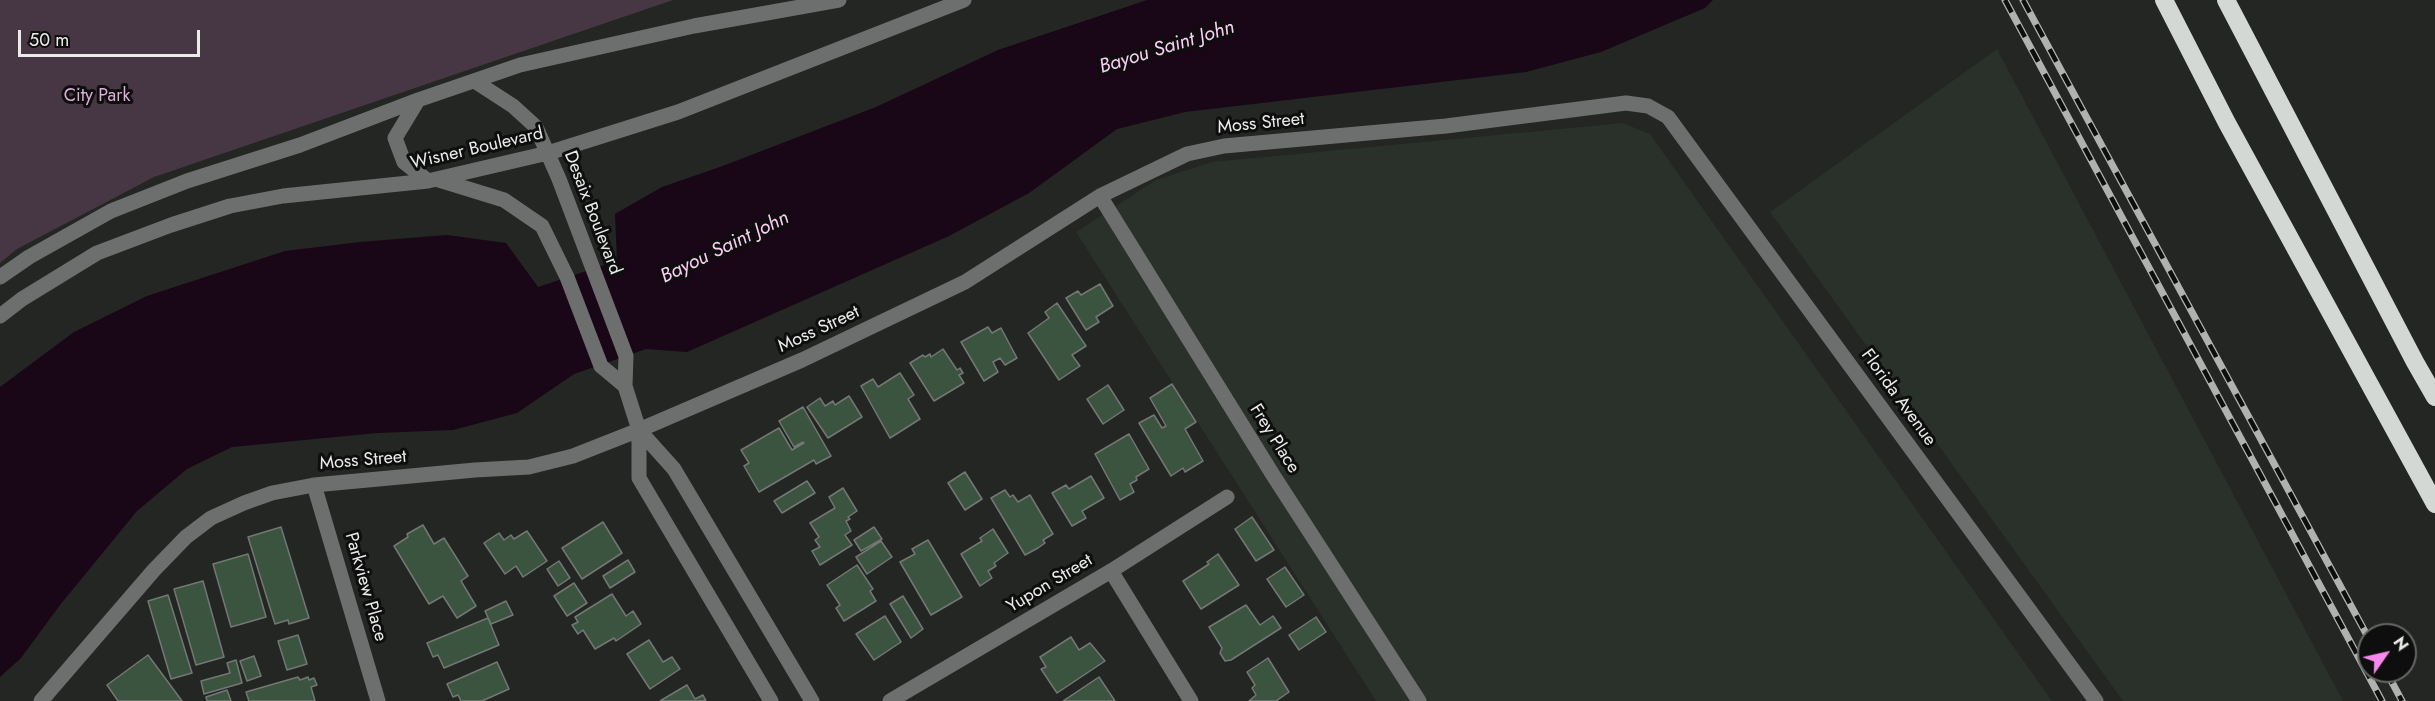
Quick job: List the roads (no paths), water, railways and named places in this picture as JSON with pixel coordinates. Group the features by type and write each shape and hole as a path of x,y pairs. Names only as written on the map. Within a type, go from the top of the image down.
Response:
{"highway":[{"path":"2164,0 2226,123 2435,504"},
{"path":"2226,0 2435,397"}],"street":[{"path":"0,277 29,257 111,211 187,182 311,141 418,100 532,62 694,26 839,0"},
{"name":"Wisner Boulevard","path":"0,315 22,299 97,254 201,215 230,206 283,196 433,180 548,153 678,112 958,2"},
{"name":"Desaix Boulevard","path":"476,82 513,106 536,127 626,356 625,386 639,430 639,478 771,701"},
{"path":"418,100 395,138 404,162 433,180 504,200 542,226 567,277 602,366 625,386"},
{"name":"Moss Street","path":"41,701 154,570 186,537 211,518 272,493 314,485 529,467 573,456 802,360 965,282 1100,196 1187,154 1224,146 1446,126 1626,103 1648,106 1668,117"},
{"name":"Florida Avenue","path":"1668,117 2096,701"},
{"name":"Frey Place","path":"1100,196 1273,475 1419,701"},
{"name":"Desaix Boulevard","path":"639,430 674,469 812,701"},
{"name":"Parkview Place","path":"314,485 378,701"},
{"name":"Yupon Street","path":"890,701 1111,571 1227,497"},
{"path":"1111,571 1191,701"}],"water":[{"name":"Bayou Saint John","path":"1147,0 1713,0 1705,8 1601,52 1526,72 1185,112 1117,129 1029,193 949,236 687,352 646,349 574,374 517,413 453,430 377,433 232,447 187,469 137,511 60,605 21,658 0,677 0,387 74,332 147,296 285,251 360,242 447,235 506,243 538,287 617,261 615,214 662,187 876,107 998,50"}],"railway":[{"path":"2005,0 2382,701"},
{"path":"2023,0 2360,623"},
{"path":"2392,683 2402,701"}],"park label":[{"name":"City Park","path":"97,97"}]}
